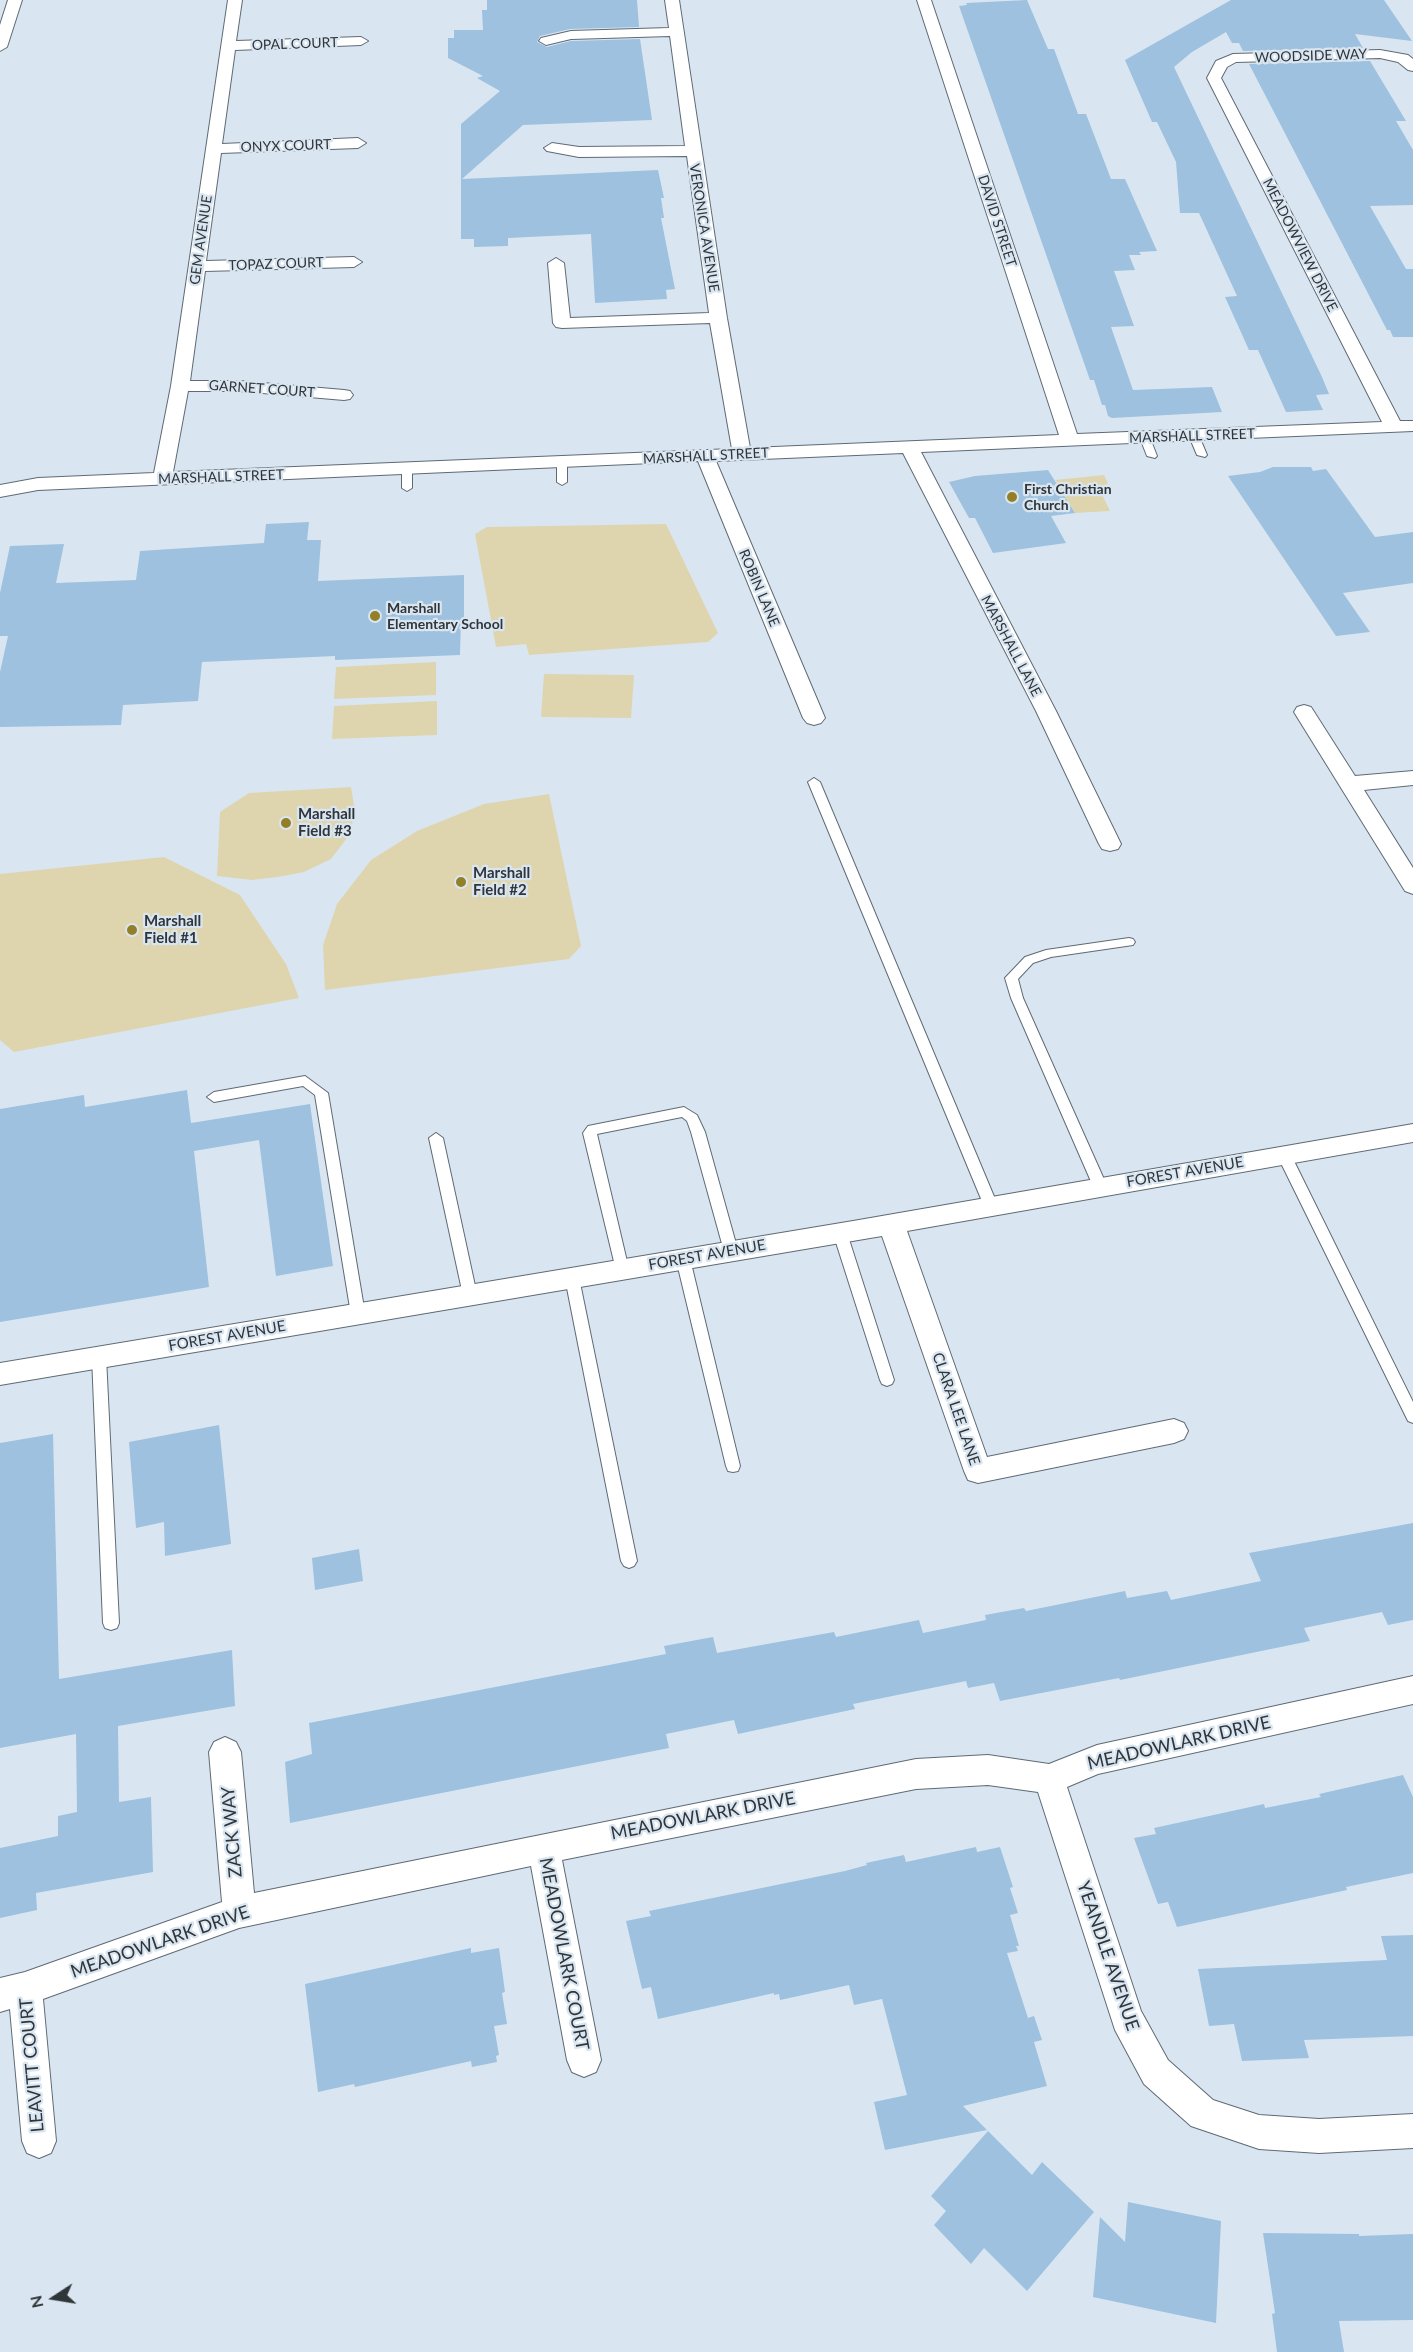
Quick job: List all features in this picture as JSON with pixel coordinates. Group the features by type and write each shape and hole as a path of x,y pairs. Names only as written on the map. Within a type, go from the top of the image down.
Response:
{"street":[{"path":"0,47 15,0"},
{"name":"GEM AVENUE","path":"162,478 180,386 235,0"},
{"name":"VERONICA AVENUE","path":"672,0 718,318 742,455"},
{"name":"DAVID STREET","path":"924,0 1070,441"},
{"path":"546,41 571,35 676,32"},
{"name":"OPAL COURT","path":"229,46 361,41"},
{"name":"WOODSIDE WAY","path":"1221,64 1233,58 1380,54 1408,62"},
{"name":"MEADOWVIEW DRIVE","path":"1221,64 1214,78 1394,427"},
{"name":"ONYX COURT","path":"213,149 358,143"},
{"path":"552,148 579,152 693,151"},
{"name":"TOPAZ COURT","path":"197,266 354,262"},
{"path":"556,263 562,322 718,318"},
{"name":"GARNET COURT","path":"180,386 239,386 344,395"},
{"name":"MARSHALL STREET","path":"0,491 38,484 162,478 407,479 562,472 742,455 1413,426"},
{"name":"MARSHALL LANE","path":"910,448 1046,711 1110,844"},
{"name":"ROBIN LANE","path":"705,457 814,718"},
{"path":"1304,712 1413,886"},
{"path":"1348,784 1413,778"},
{"name":"FOREST AVENUE","path":"0,1374 840,1233 1413,1133"},
{"name":"CLARA LEE LANE","path":"891,1224 978,1471 1174,1431"},
{"name":"MEADOWLARK DRIVE","path":"13,1992 239,1912 916,1774 988,1770 1049,1779 1097,1760 1413,1690"},
{"name":"ZACK WAY","path":"225,1752 239,1912"},
{"name":"YEANDLE AVENUE","path":"1049,1779 1127,2018 1156,2072 1203,2114 1258,2132 1320,2136 1413,2132"},
{"name":"MEADOWLARK COURT","path":"544,1848 584,2060"},
{"name":"LEAVITT COURT","path":"13,1992 39,2141"}],"lane":[{"path":"1194,436 1202,455"},
{"path":"1145,438 1152,456"},
{"path":"814,782 991,1206"},
{"path":"1100,1186 1017,998 1011,978 1029,960 1050,953 1129,942"},
{"path":"214,1097 305,1081 321,1093 358,1314"},
{"path":"622,1270 590,1133 593,1130 684,1113 692,1118 698,1132 731,1251"},
{"path":"436,1138 470,1295"},
{"path":"1284,1155 1413,1417"},
{"path":"840,1233 887,1380"},
{"path":"683,1259 733,1466"},
{"path":"572,1278 629,1561"},
{"path":"99,1357 111,1623"}],"shaded area":[{"path":"1104,475 1108,483 1103,488 1102,494 1110,511 1075,513 1055,480"},
{"path":"666,524 718,633 708,642 529,655 526,644 496,647 475,534 487,527"},
{"path":"436,662 436,695 334,699 336,667"},
{"path":"544,674 634,675 631,718 541,717"},
{"path":"437,701 437,735 332,739 334,706"},
{"name":"Marshall Field #3","path":"351,787 355,811 350,834 331,859 304,872 278,877 252,880 217,876 220,812 249,793"},
{"name":"Marshall Field #2","path":"549,794 581,946 569,959 325,990 323,945 337,904 371,860 417,831 484,804"},
{"name":"Marshall Field #1","path":"164,857 240,895 286,964 299,998 14,1052 0,1040 0,874"}],"building":[{"path":"487,0 637,0 639,27 570,29 540,36 537,42 547,47 571,41 640,39 652,120 523,125 462,179 658,170 664,198 661,198 664,218 661,218 675,289 666,290 667,299 595,303 591,234 508,238 508,246 474,247 474,239 461,239 461,124 500,91 477,78 483,76 448,58 448,38 454,38 454,30 483,30 482,10 487,10"},
{"path":"1027,0 1048,49 1054,49 1078,114 1086,114 1111,179 1125,179 1157,251 1129,255 1135,270 1114,271 1134,326 1111,327 1133,390 1212,387 1222,412 1112,418 1108,416 1105,405 1102,405 1094,380 1090,380 959,6 967,5 966,3"},
{"path":"1231,0 1384,0 1412,41 1355,34 1363,48 1243,51 1239,43 1232,43 1226,32 1192,52 1174,67 1322,377 1329,394 1316,395 1323,410 1286,412 1258,350 1249,350 1225,297 1237,296 1199,213 1180,213 1176,162 1157,122 1152,122 1125,60"},
{"path":"1370,61 1406,121 1396,121 1413,150 1413,205 1370,206 1406,269 1413,269 1413,337 1393,337 1390,330 1387,330 1249,64"},
{"path":"1273,467 1311,467 1313,471 1326,469 1375,537 1413,532 1413,583 1343,593 1370,632 1336,636 1228,476 1260,472"},
{"name":"First Christian Church","path":"1048,470 1075,513 1051,516 1066,543 993,553 975,518 969,518 949,482 975,476"},
{"path":"309,522 307,540 321,540 318,581 464,575 464,617 461,618 460,655 335,660 335,656 202,662 198,701 123,705 121,725 0,727 0,672 8,636 0,636 0,593 10,546 64,544 56,583 136,580 140,551 264,543 266,524"},
{"path":"187,1090 191,1123 310,1104 333,1266 276,1276 259,1140 194,1151 209,1287 0,1322 0,1109 84,1095 85,1107"},
{"path":"219,1425 231,1544 165,1556 164,1522 136,1528 129,1442"},
{"path":"53,1434 59,1679 232,1650 235,1706 118,1726 119,1802 151,1797 153,1872 36,1893 37,1910 0,1918 0,1848 58,1836 58,1816 77,1812 76,1734 0,1748 0,1443"},
{"path":"1413,1523 1413,1620 1388,1625 1382,1612 1304,1628 1310,1641 1120,1680 1119,1678 1000,1701 994,1683 968,1688 966,1681 853,1704 855,1709 738,1734 734,1720 666,1734 669,1748 290,1823 285,1762 312,1754 309,1723 666,1654 664,1646 713,1637 717,1653 834,1632 836,1637 919,1620 923,1633 986,1620 985,1615 1024,1608 1026,1611 1125,1591 1127,1598 1167,1591 1171,1600 1261,1581 1249,1553"},
{"path":"359,1549 363,1581 315,1590 312,1558"},
{"path":"1403,1775 1413,1797 1413,1873 1346,1887 1347,1890 1177,1927 1168,1902 1158,1904 1134,1838 1156,1834 1154,1828 1264,1804 1265,1808 1321,1797 1319,1794"},
{"path":"976,1847 977,1852 1000,1847 1013,1887 1010,1888 1018,1913 1010,1915 1019,1946 1016,1946 1018,1951 1007,1953 1028,2018 1034,2016 1042,2040 1034,2042 1047,2086 963,2106 987,2130 885,2150 874,2102 907,2095 882,1999 854,2005 849,1985 780,2000 779,1994 774,1995 774,1993 658,2019 651,1987 642,1989 626,1921 651,1916 649,1911 845,1871 867,1865 866,1863 904,1855 906,1862"},
{"path":"1413,1935 1413,2036 1304,2040 1309,2058 1242,2061 1234,2024 1209,2026 1198,1969 1387,1960 1381,1936"},
{"path":"471,1948 471,1953 499,1948 507,2024 494,2026 499,2055 496,2056 497,2062 472,2067 471,2061 355,2087 354,2084 318,2092 305,1984"},
{"path":"988,2131 1032,2175 1042,2162 1094,2212 1027,2291 984,2248 971,2264 934,2225 946,2211 931,2196"},
{"path":"1128,2202 1221,2221 1216,2323 1093,2297 1100,2217 1125,2242"},
{"path":"1263,2233 1359,2234 1359,2236 1413,2234 1413,2320 1339,2321 1344,2352 1277,2352 1272,2314 1275,2313"}],"place":[{"name":"First Christian Church","path":"1012,497"},
{"name":"Marshall Elementary School","path":"375,616"},
{"name":"Marshall Field #3","path":"286,823"},
{"name":"Marshall Field #2","path":"461,882"},
{"name":"Marshall Field #1","path":"132,930"}]}
